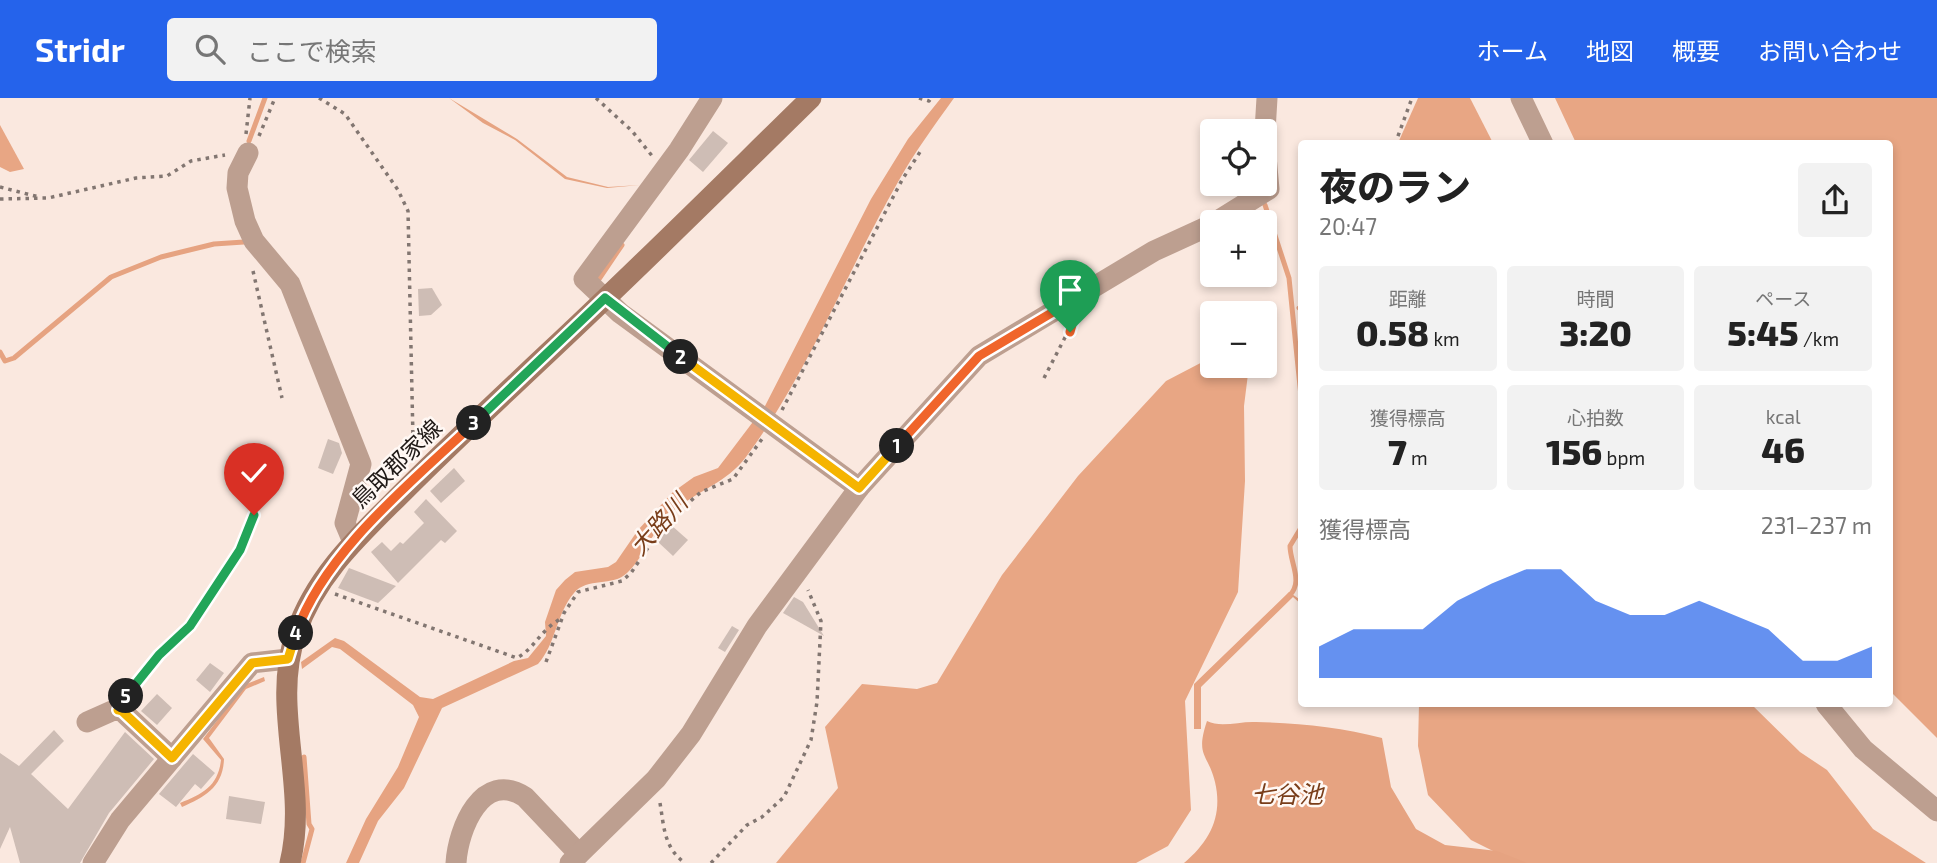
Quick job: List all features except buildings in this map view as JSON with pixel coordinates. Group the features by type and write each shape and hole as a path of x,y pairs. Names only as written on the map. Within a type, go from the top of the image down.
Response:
{"main road":[{"name":"鳥取郡家線","path":"290,863 297,815 286,707 288,659 302,615 316,588 353,542 425,470 811,98"}],"street":[{"path":"712,98 663,171 584,279 620,313 859,488"},
{"path":"1266,119 1267,98"},
{"path":"1521,98 1541,140"},
{"path":"248,153 238,173 237,188 245,221 246,248 290,284 361,464 345,523 353,542"},
{"path":"1236,210 1259,196"},
{"path":"456,863 461,831 468,816 486,796 498,790 518,792 525,797 574,858 656,779 691,734 757,626 859,488 979,356 1154,251 1200,230"},
{"path":"93,863 120,820 252,663 288,659"},
{"path":"1828,707 1863,749 1937,811"},
{"path":"87,722 118,710 122,711 172,758"}],"path":[{"path":"248,153 244,144 250,98"},
{"path":"0,199 44,198 136,178 167,176 191,161 248,153 261,134 275,98"},
{"path":"319,98 345,114 398,190 408,211 413,439 425,470"},
{"path":"596,98 632,131 663,171"},
{"path":"919,98 929,101 931,98"},
{"path":"1396,140 1412,98"},
{"path":"0,187 44,198"},
{"path":"246,248 282,398"},
{"path":"1044,378 1070,332 1080,296"},
{"path":"118,710 138,679 190,626 205,604 240,550 256,507"},
{"path":"711,863 747,825 762,817 784,797 811,740 817,702 821,621 798,572"},
{"path":"316,588 517,658 526,653 544,628 563,618"},
{"path":"656,779 667,842 674,856 685,863"}],"shaded area":[{"path":"1418,98 1470,98 1491,140 1399,140"},
{"path":"1555,98 1937,98 1937,738 1893,694 1893,140 1575,140"},
{"path":"0,125 24,169 10,172 0,167"},
{"path":"1200,363 1200,378 1248,378 1244,406 1245,481 1238,592 1185,701 1191,810 1168,846 1136,863 776,863 838,788 825,727 862,684 917,689 937,683 1002,575 1078,476 1166,381"},
{"path":"1419,707 1754,707 1800,752 1827,770 1873,829 1926,863 1517,863 1471,840 1428,795 1418,746"}],"water":[{"path":"449,98 517,139 567,177 608,187 640,185 607,188 565,179 515,140 483,123"},
{"name":"大路川","path":"941,98 954,98 904,171 808,357 746,457 728,475 667,517 627,573 615,580 579,588 563,610 549,647 538,664 442,708 404,788 378,821 359,863 346,863 366,819 398,767 419,717 413,705 340,649 332,647 302,669 301,662 335,638 344,641 420,697 433,699 514,661 528,658 546,636 545,622 556,590 565,580 575,572 608,567 616,562 638,530 673,492 694,477 718,468 765,406 871,199 908,139"},
{"path":"1289,592 1298,598 1298,601 1293,597 1201,687 1201,729 1194,729 1194,684"},
{"path":"264,677 265,681 246,689 209,738 224,759 216,784 205,795 182,807 180,803 208,788 217,776 221,760 203,739 244,685"},
{"name":"七谷池","path":"1207,721 1218,724 1256,722 1304,725 1382,738 1391,787 1416,829 1445,845 1497,851 1527,863 1184,863 1201,846 1216,817 1215,782 1202,748"}],"waterway":[{"path":"249,141 265,98"},
{"path":"1265,205 1289,278 1298,367"},
{"path":"0,352 5,361 14,358 111,277 161,257 214,244 244,242"},
{"path":"599,279 622,245"},
{"path":"1289,596 1296,579 1290,546 1298,533"},
{"path":"303,863 312,829 309,824 304,757"}],"route":[{"path":"254,515 240,550 190,626 138,679 118,710 172,758 252,663 288,659 302,615 316,588 340,555 605,298 620,313 859,488 979,356 1080,296 1070,332"}]}
